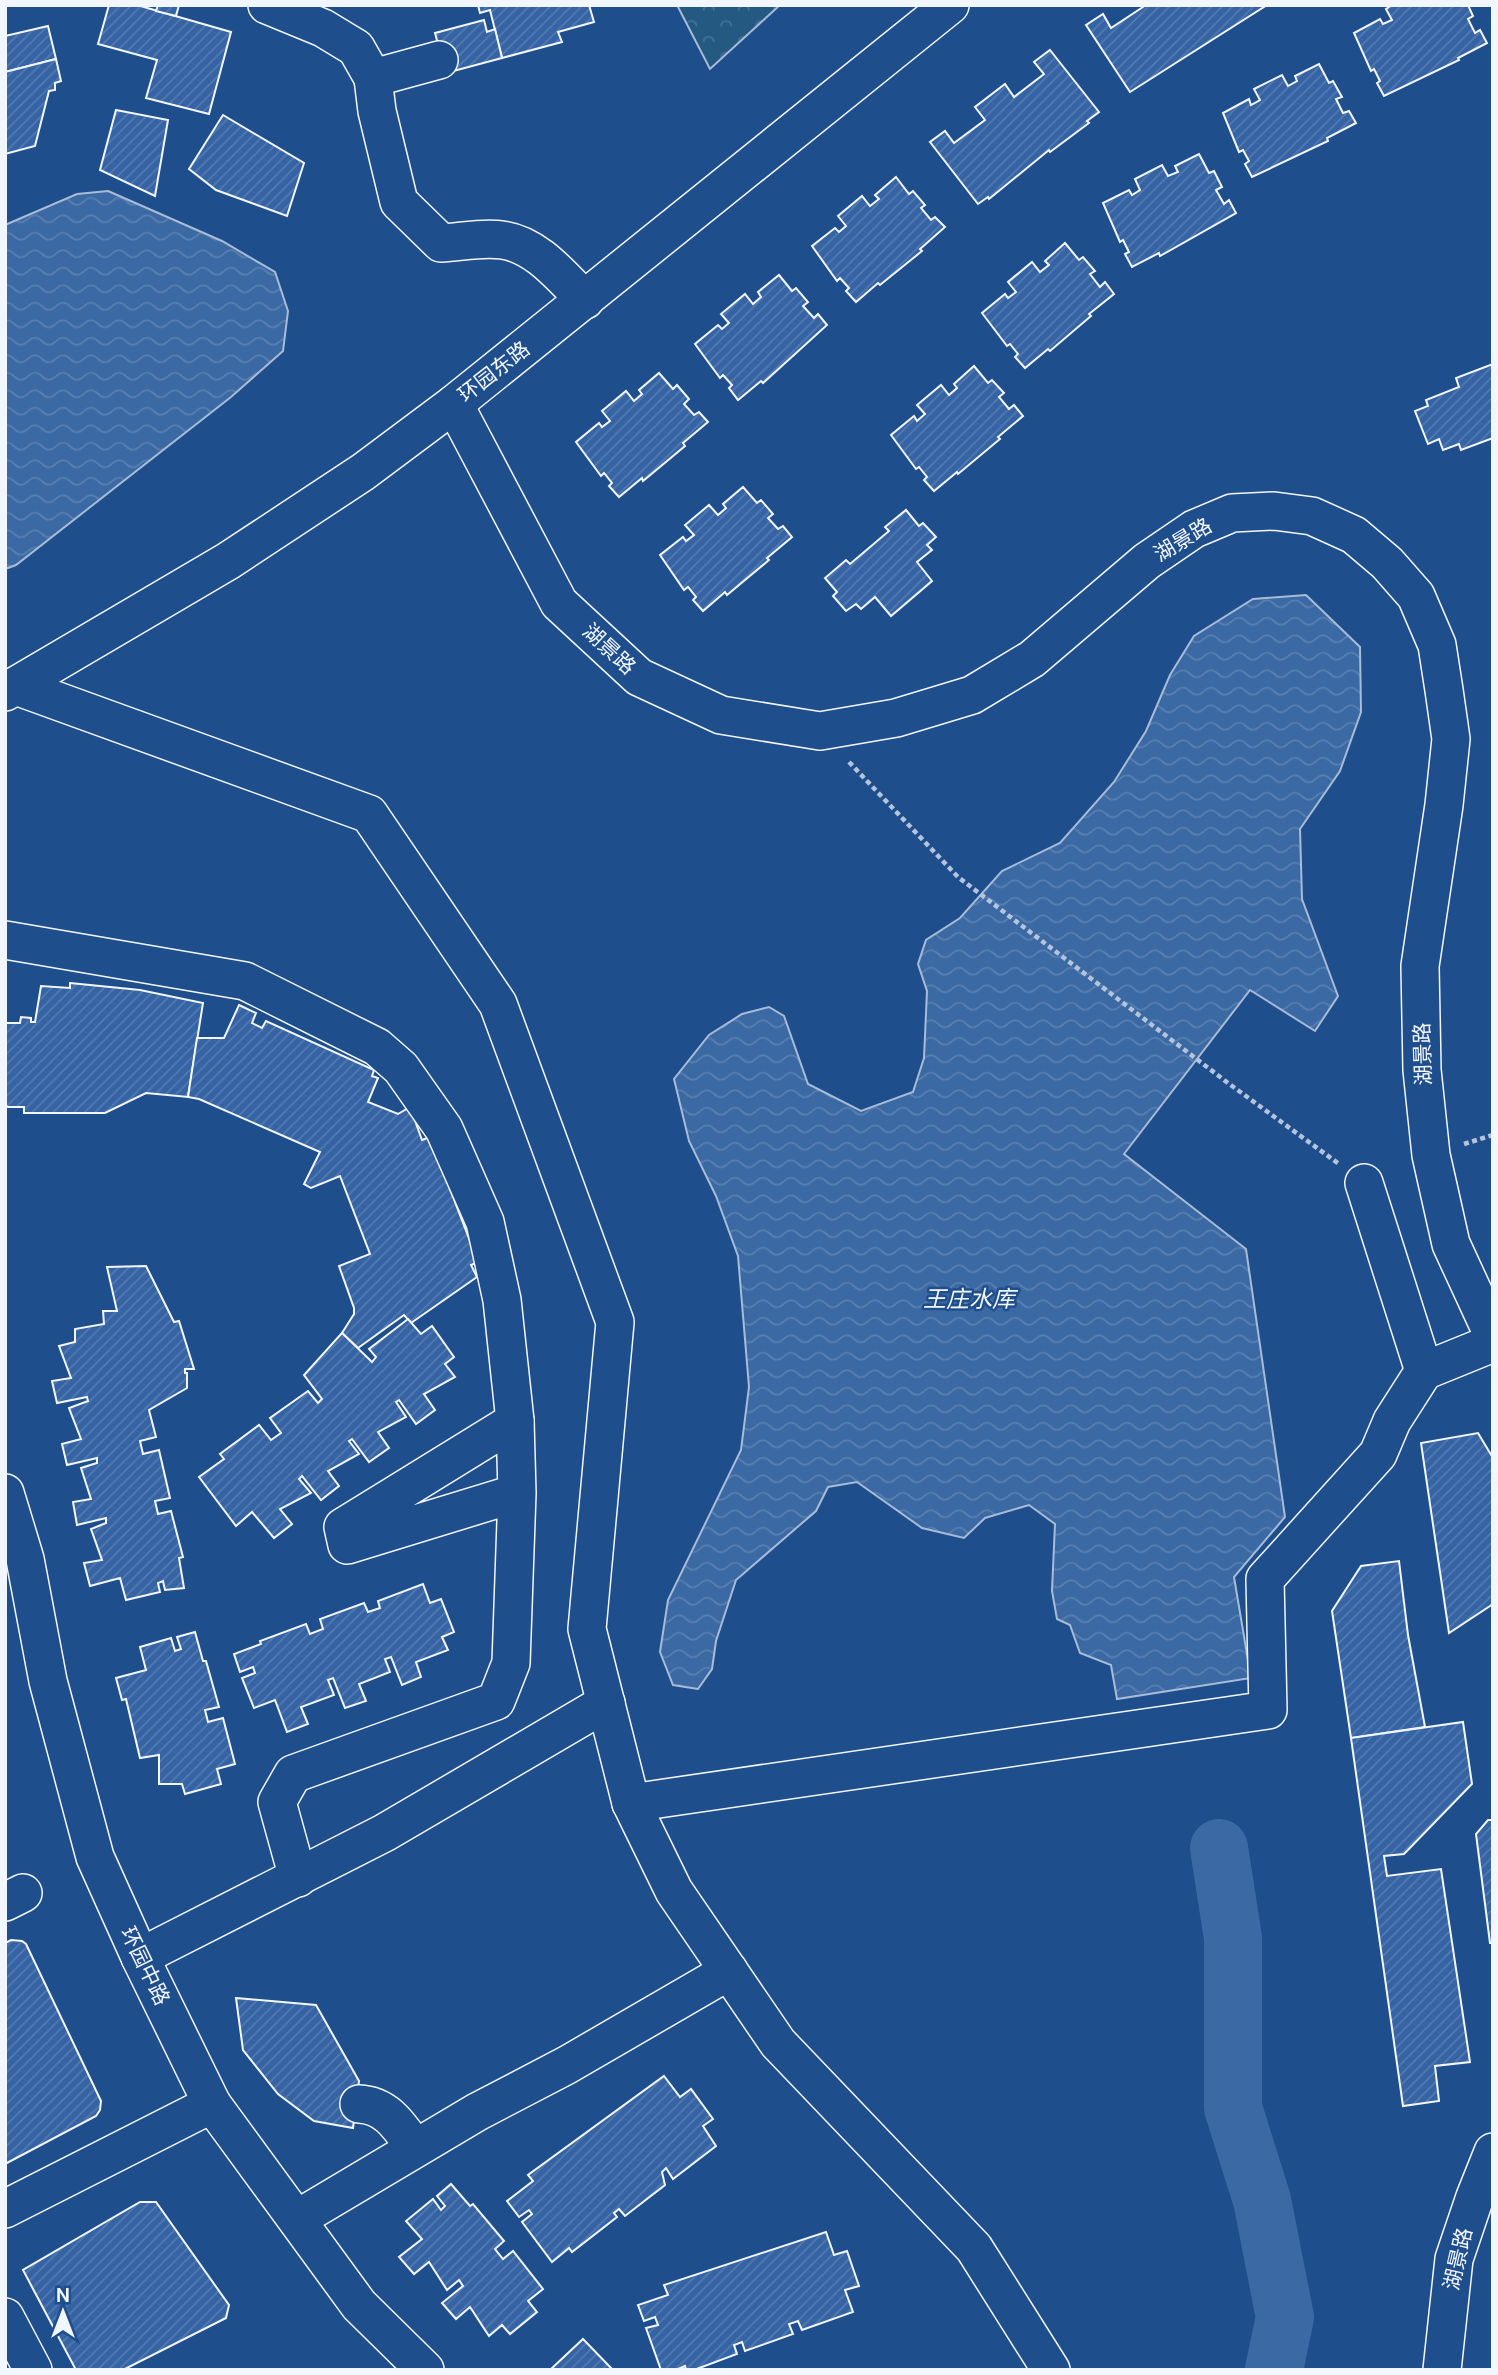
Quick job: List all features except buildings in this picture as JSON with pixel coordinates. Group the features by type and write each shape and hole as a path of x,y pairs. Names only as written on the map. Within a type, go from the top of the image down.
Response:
{"street":[{"path":"267,5 323,28 356,48 373,78 377,111 399,202 441,243 503,240 529,249 549,264 585,300"},
{"name":"环园东路","path":"11,690 228,561 363,472 585,300 950,5"},
{"path":"373,78 439,60"},
{"name":"湖景路","path":"454,404 559,603 639,677 721,715 820,731 896,718 972,695 1032,659 1147,561 1194,529 1232,513 1274,511 1312,516 1354,535 1387,563 1416,596 1437,645 1451,739 1420,966 1422,1070 1431,1155 1451,1244 1493,1335"},
{"path":"11,690 369,814 498,1003 615,1322 587,1629 631,1803 674,1891 778,2043 974,2248 1051,2370"},
{"path":"5,940 245,981 377,1047 401,1068 444,1129 485,1222 502,1300 515,1421 517,1493 512,1663 496,1701 293,1774 277,1802 298,1878"},
{"path":"1364,1183 1424,1371"},
{"path":"631,1803 1268,1710 1265,1579 1378,1454 1392,1421 1424,1371 1493,1343"},
{"path":"515,1421 343,1527 347,1545 517,1493"},
{"name":"环园中路","path":"5,1493 25,1559 48,1681 94,1857 140,1957 212,2104 359,2305 425,2370"},
{"path":"140,1957 384,1833 606,1703"},
{"path":"297,2219 477,2112 567,2065 729,1971"},
{"path":"5,2209 212,2104"},
{"path":"359,2104 372,2105 384,2111 415,2148"},
{"name":"湖景路","path":"1442,2370 1454,2259 1493,2152"},
{"path":"5,2317 33,2370"}],"path":[{"path":"820,731 958,877 1364,1183"},
{"path":"1431,1155 1493,1135"}],"green space":[{"path":"677,5 780,5 710,69"}],"water":[{"path":"108,191 222,241 275,272 288,311 283,351 231,397 16,565 5,569 5,225 77,194"},
{"name":"王庄水库","path":"1306,595 1360,647 1361,712 1340,771 1300,829 1302,899 1338,996 1315,1031 1250,990 1124,1154 1246,1249 1285,1517 1234,1577 1251,1678 1117,1699 1111,1665 1080,1653 1070,1625 1057,1619 1052,1591 1055,1524 1029,1505 985,1518 964,1538 922,1528 857,1482 828,1487 816,1511 736,1580 716,1641 712,1669 698,1689 673,1685 660,1652 668,1600 741,1450 749,1387 738,1256 716,1196 689,1141 674,1079 709,1035 742,1014 769,1007 784,1016 808,1084 861,1111 913,1092 924,1058 927,991 918,964 926,940 960,918 1002,871 1060,843 1114,782 1146,731 1170,675 1194,636 1253,599"}],"waterway":[{"path":"1219,1848 1233,1938 1233,2108 1262,2200 1285,2317 1274,2370"}]}
